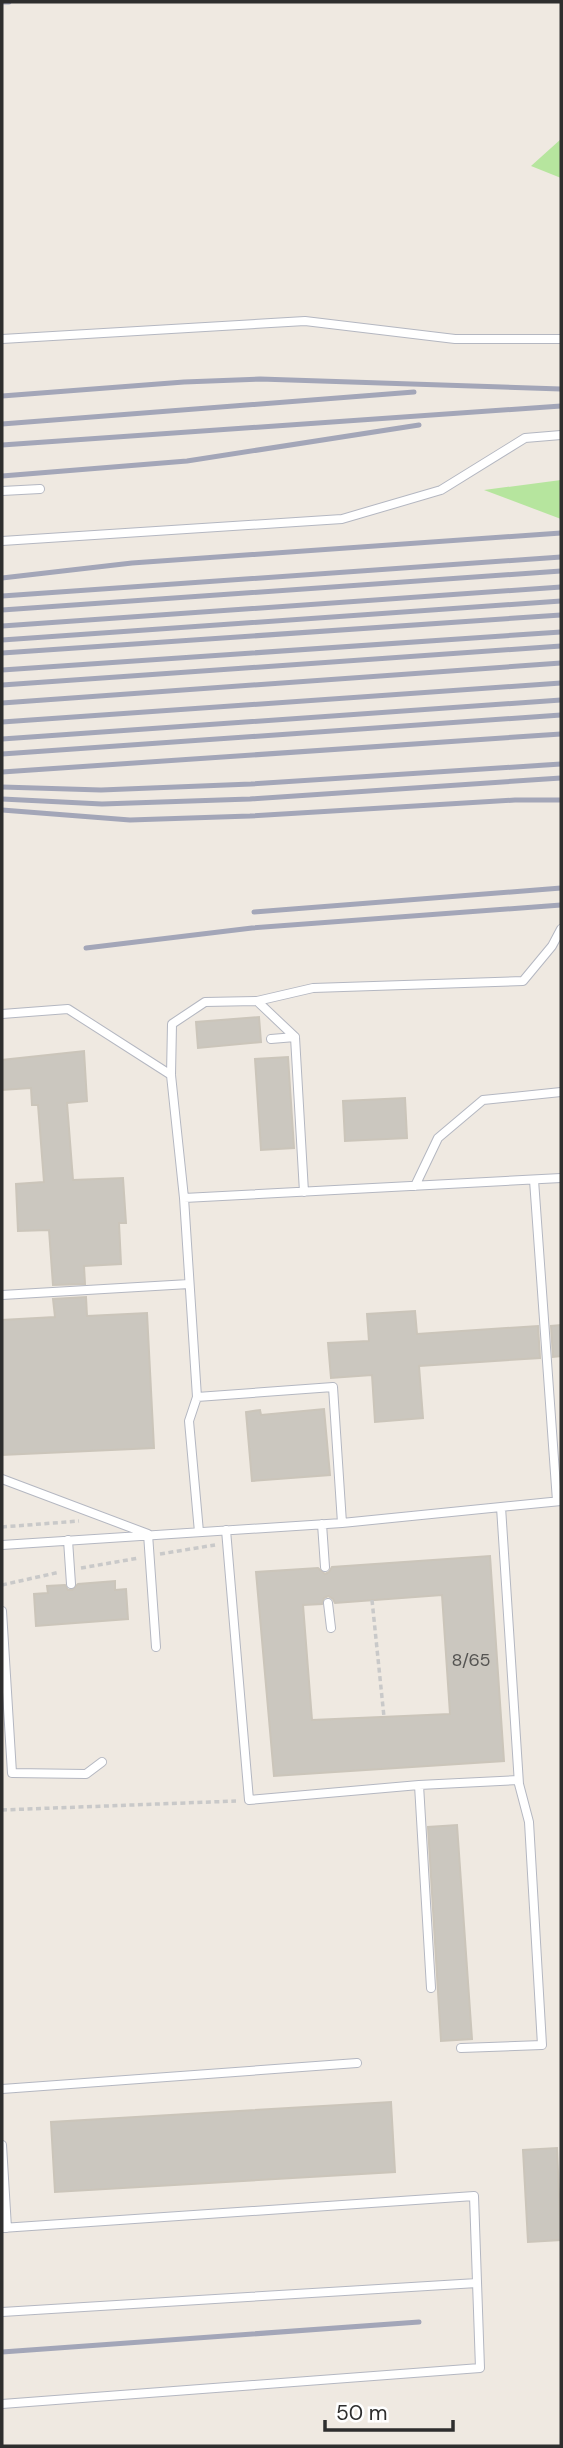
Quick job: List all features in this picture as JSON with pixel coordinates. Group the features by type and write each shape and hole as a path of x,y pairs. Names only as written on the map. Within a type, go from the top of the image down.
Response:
{"lane":[{"path":"2,339 305,321 455,339 561,339"},
{"path":"2,541 342,519 441,490 525,438 561,435"},
{"path":"2,491 40,489"},
{"path":"198,1532 189,1421 197,1397 184,1198 171,1075 172,1024 205,1002 257,1001 313,988 523,981 552,946 561,929"},
{"path":"257,1001 295,1037 304,1192"},
{"path":"2,1014 68,1010 171,1075"},
{"path":"271,1040 295,1037"},
{"path":"415,1186 438,1138 483,1100 561,1092"},
{"path":"184,1198 561,1178"},
{"path":"2,1545 342,1523 559,1501 534,1180"},
{"path":"2,1295 189,1284"},
{"path":"197,1397 333,1387 342,1523"},
{"path":"2,1479 148,1534"},
{"path":"461,2048 542,2045 529,1822 519,1780 501,1507"},
{"path":"322,1524 325,1567"},
{"path":"226,1530 249,1800 419,1785 519,1780"},
{"path":"148,1534 156,1647"},
{"path":"68,1540 71,1584"},
{"path":"328,1604 331,1628"},
{"path":"2,1611 12,1773 86,1774 102,1762"},
{"path":"419,1785 432,1989"},
{"path":"2,2088 357,2063"},
{"path":"2,2145 4,2228 474,2196 480,2368 2,2404"},
{"path":"2,2312 477,2283"}],"path":[{"path":"2,1527 82,1521"},
{"path":"2,1585 70,1570 227,1543"},
{"path":"372,1600 384,1717"},
{"path":"2,1810 249,1800"}],"green space":[{"path":"561,139 561,178 531,166"},
{"path":"561,480 561,519 484,490"}],"building":[{"path":"259,1017 261,1042 198,1048 196,1022"},
{"path":"84,1051 87,1101 67,1103 73,1180 123,1178 126,1223 119,1223 121,1264 84,1266 85,1284 53,1285 49,1230 18,1231 16,1184 44,1182 38,1105 32,1105 31,1088 2,1090 2,1060"},
{"path":"288,1057 294,1148 261,1150 255,1059"},
{"path":"405,1098 407,1138 345,1141 343,1101"},
{"path":"86,1297 87,1316 147,1313 154,1448 2,1455 2,1320 55,1317 53,1299"},
{"path":"415,1311 417,1334 538,1326 540,1358 419,1366 423,1418 375,1422 372,1375 331,1378 328,1343 369,1341 367,1314"},
{"path":"561,1325 561,1356 553,1357 551,1326"},
{"path":"324,1409 330,1475 252,1481 246,1412 260,1410 261,1415"},
{"path":"490,1556 504,1761 274,1776 256,1572 318,1568 325,1574 332,1567","holes":["442,1595 450,1714 312,1720 303,1605 322,1604 328,1596 335,1603"]},
{"path":"115,1581 115,1590 126,1589 128,1619 36,1626 34,1594 48,1593 47,1586 65,1585 68,1590 72,1590 78,1584"},
{"path":"457,1825 472,2039 441,2041 428,1827"},
{"path":"391,2102 395,2172 55,2192 51,2122"},
{"path":"557,2148 561,2240 528,2242 523,2150"}],"railway":[{"path":"2,2 9,2"},
{"path":"2,396 260,379 561,389"},
{"path":"2,424 414,392"},
{"path":"2,445 561,406"},
{"path":"2,476 187,461 419,425"},
{"path":"2,578 132,563 561,533"},
{"path":"2,596 561,557"},
{"path":"2,610 561,571"},
{"path":"2,626 561,587"},
{"path":"2,640 561,601"},
{"path":"2,653 561,615"},
{"path":"2,670 561,632"},
{"path":"2,685 561,646"},
{"path":"2,703 561,663"},
{"path":"2,722 561,683"},
{"path":"2,739 561,700"},
{"path":"2,754 561,715"},
{"path":"2,772 561,734"},
{"path":"2,787 101,790 251,784 561,764"},
{"path":"2,799 102,804 250,799 561,778"},
{"path":"2,810 130,820 250,816 515,800 561,800"},
{"path":"254,912 561,888"},
{"path":"86,948 252,928 561,905"},
{"path":"2,2352 419,2322"}]}
